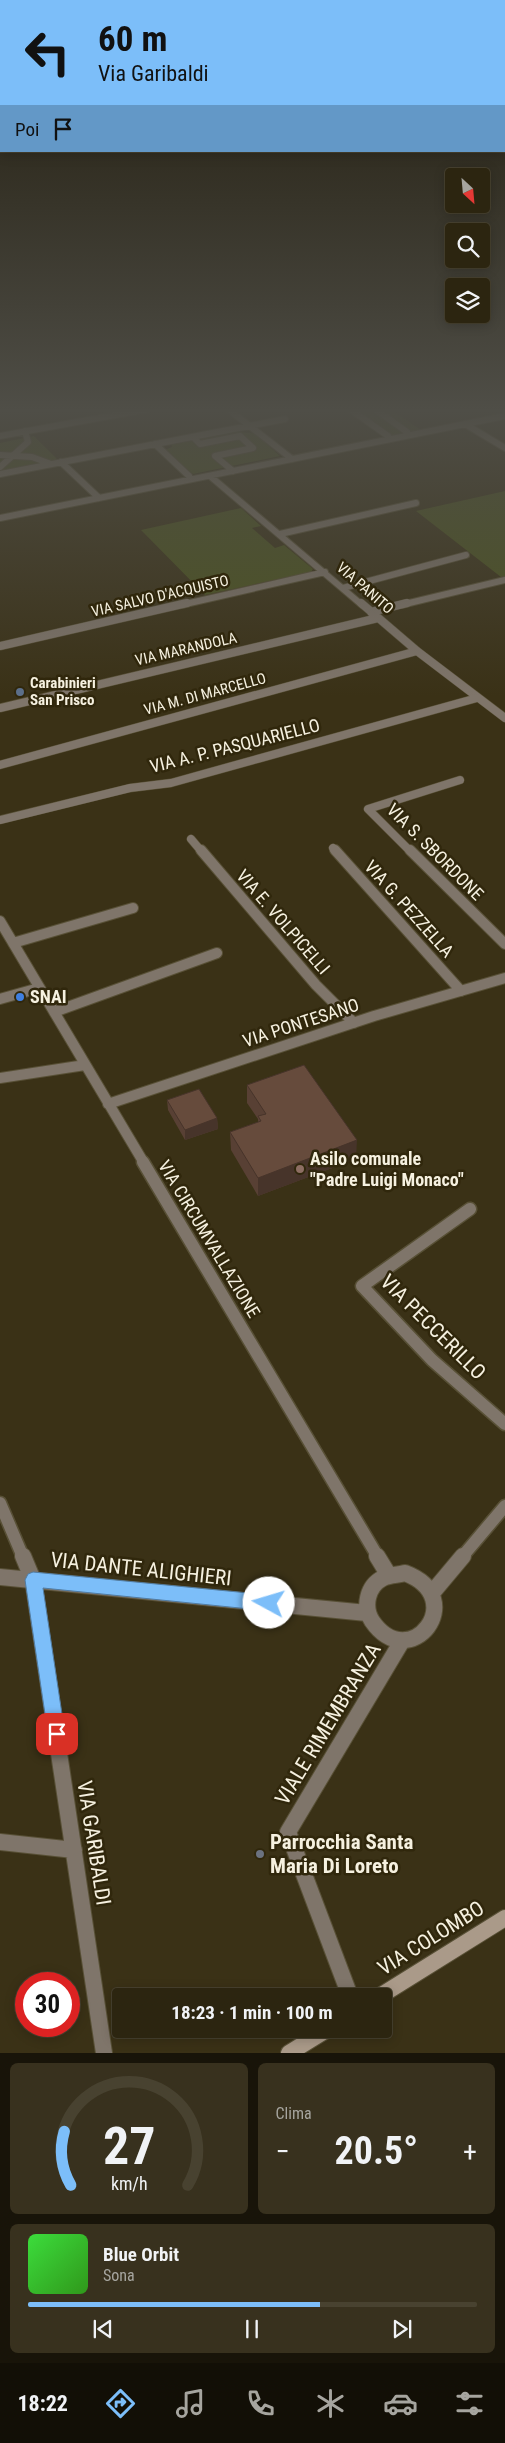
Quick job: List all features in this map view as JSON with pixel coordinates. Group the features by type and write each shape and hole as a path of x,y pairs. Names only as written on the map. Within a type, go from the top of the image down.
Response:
{"street":[{"path":"0,518 65,505"},
{"name":"VIA PANITO","path":"245,505 417,652 505,718"},
{"path":"280,534 408,505"},
{"path":"343,588 466,555"},
{"name":"VIA SALVO D'ACQUISTO","path":"0,646 325,572"},
{"name":"VIA MARANDOLA","path":"0,708 375,615 505,580"},
{"name":"VIA M. DI MARCELLO","path":"0,765 417,652"},
{"name":"VIA A. P. PASQUARIELLO","path":"0,820 130,788 171,783 477,698"},
{"name":"VIA S. SBORDONE","path":"460,780 368,809 505,944"},
{"name":"VIA E. VOLPICELLI","path":"191,839 316,985 354,1023"},
{"name":"VIA G. PEZZELLA","path":"333,848 461,991"},
{"path":"13,943 133,908"},
{"name":"VIA CIRCUMVALLAZIONE","path":"0,921 388,1574"},
{"path":"54,1012 218,953"},
{"name":"VIA PONTESANO","path":"108,1104 354,1023 505,978"},
{"path":"0,999 39,988"},
{"path":"0,1078 85,1065"},
{"name":"VIA PECCERILLO","path":"470,1209 362,1286 432,1360 505,1424"},
{"name":"VIA GARIBALDI","path":"0,1503 33,1580 104,2053"},
{"path":"432,1593 505,1506"},
{"path":"405,1573 420,1580 432,1593 436,1610 431,1626 419,1637 402,1641 386,1637 374,1627 367,1613 367,1596 374,1582 388,1574 405,1573"},
{"name":"VIA DANTE ALIGHIERI","path":"0,1577 367,1613"},
{"name":"VIALE RIMEMBRANZA","path":"347,1988 288,1832 402,1641"},
{"path":"0,1842 74,1850"},
{"name":"VIA COLOMBO","path":"392,1989 505,1918"},
{"path":"300,2050 316,2038"}],"green space":[{"path":"444,505 505,505 505,576 501,577 416,511"},
{"path":"241,508 261,526 252,528 275,548 284,545 313,569 311,572 205,595 141,530"}],"building":[{"name":"Asilo comunale \"Padre Luigi Monaco\"","path":"304,1065 357,1140 258,1178 230,1132 261,1121 258,1116 266,1114 247,1085"},
{"path":"199,1089 217,1118 185,1130 167,1100"}],"place":[{"name":"Carabinieri San Prisco","path":"20,692"},
{"name":"SNAI","path":"20,997"},
{"name":"Asilo comunale \"Padre Luigi Monaco\"","path":"300,1169"},
{"name":"Parrocchia Santa Maria Di Loreto","path":"260,1854"}],"route":[{"path":"57,1734 33,1580 269,1603"}]}
